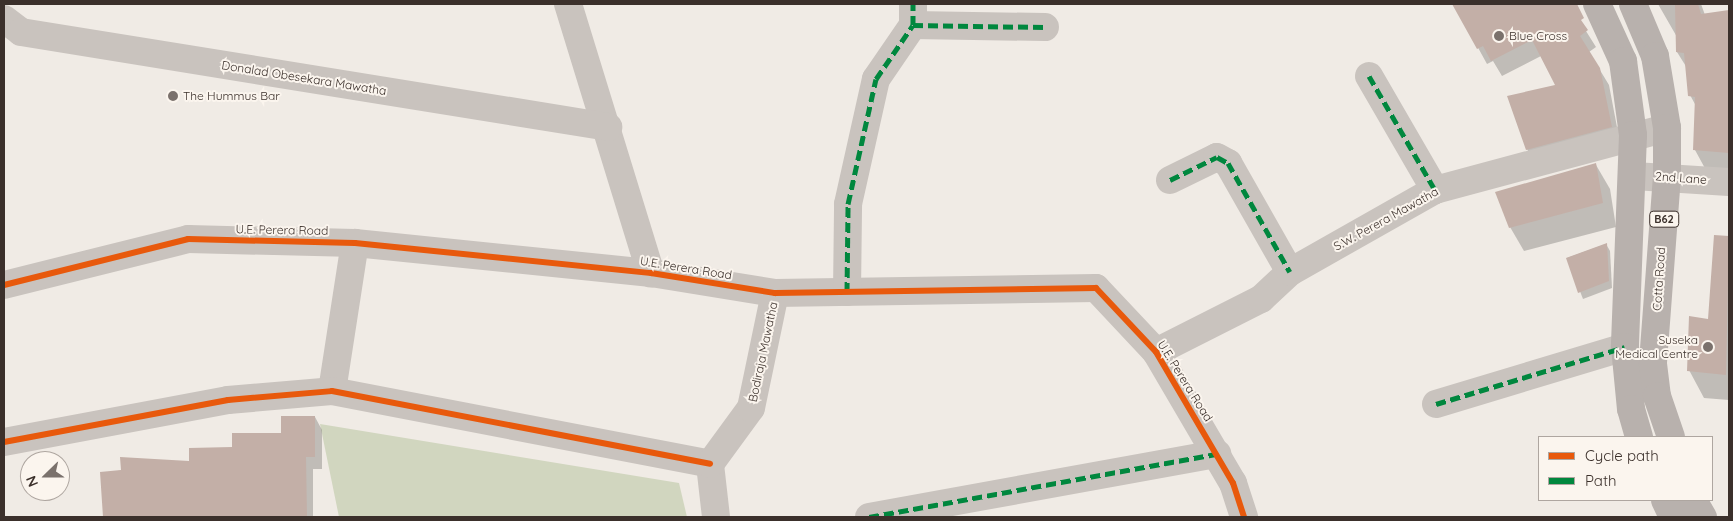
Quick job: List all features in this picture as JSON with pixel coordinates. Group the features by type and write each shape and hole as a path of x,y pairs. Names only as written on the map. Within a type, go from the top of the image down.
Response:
{"main road":[{"name":"B62","path":"1597,4 1623,61 1634,135 1634,176 1625,347 1631,409 1639,436"},
{"name":"Cotta Road","path":"1633,4 1655,56 1667,128 1667,176 1653,364 1657,396 1671,436"},
{"path":"1665,501 1673,517"},
{"path":"1694,501 1703,517"}],"street":[{"path":"561,5 608,127 651,273"},
{"path":"847,292 848,204 876,79 913,14 1045,27"},
{"name":"Donalad Obesekara Mawatha","path":"10,29 608,127"},
{"path":"1368,76 1435,190"},
{"name":"S.W. Perera Mawatha","path":"1156,352 1261,299 1290,272 1435,190 1634,135 1667,128"},
{"path":"1170,180 1217,157 1228,163 1290,272"},
{"name":"2nd Lane","path":"1634,176 1667,176 1729,182"},
{"name":"U.E. Perera Road","path":"4,285 188,239 355,243 651,273 775,293 1096,288 1156,352 1233,483 1244,517"},
{"path":"332,391 355,243"},
{"name":"Bodiraja Mawatha","path":"710,464 752,408 775,293"},
{"path":"1436,404 1625,347"},
{"path":"4,442 228,400 332,391 710,464 716,517"},
{"path":"869,517 1217,454"}],"green space":[{"path":"320,424 679,483 687,517 339,517"}],"building":[{"path":"1452,4 1577,4 1584,18 1581,20 1588,30 1580,36 1600,68 1612,127 1526,150 1507,96 1555,85 1532,40 1491,61 1483,46 1477,49"},
{"path":"1675,4 1698,4 1701,14 1729,10 1729,153 1693,150 1695,97 1688,96 1684,53 1676,52"},
{"path":"1596,163 1603,203 1509,228 1495,192"},
{"path":"1714,235 1729,236 1726,375 1687,371 1689,316 1708,319"},
{"path":"1607,243 1609,281 1578,293 1566,258"},
{"path":"281,416 315,416 315,457 306,457 307,517 103,517 100,472 121,470 120,457 189,461 189,448 232,447 232,433 281,433"}],"marked path":[{"path":"847,292 848,204 876,79 913,25 913,4"},
{"path":"913,25 1045,27"},
{"path":"1369,76 1435,190"},
{"path":"1170,180 1217,157 1228,163 1290,272"},
{"path":"1436,404 1625,347"},
{"path":"869,517 1217,454"}],"cycle path":[{"path":"4,285 188,239 355,243 651,273 775,293 1096,288 1156,352 1233,483 1244,517"},
{"path":"4,442 228,400 332,391 710,464"}],"place":[{"name":"Blue Cross","path":"1499,36"},
{"name":"The Hummus Bar","path":"173,96"},
{"name":"Suseka Medical Centre","path":"1708,347"}]}
